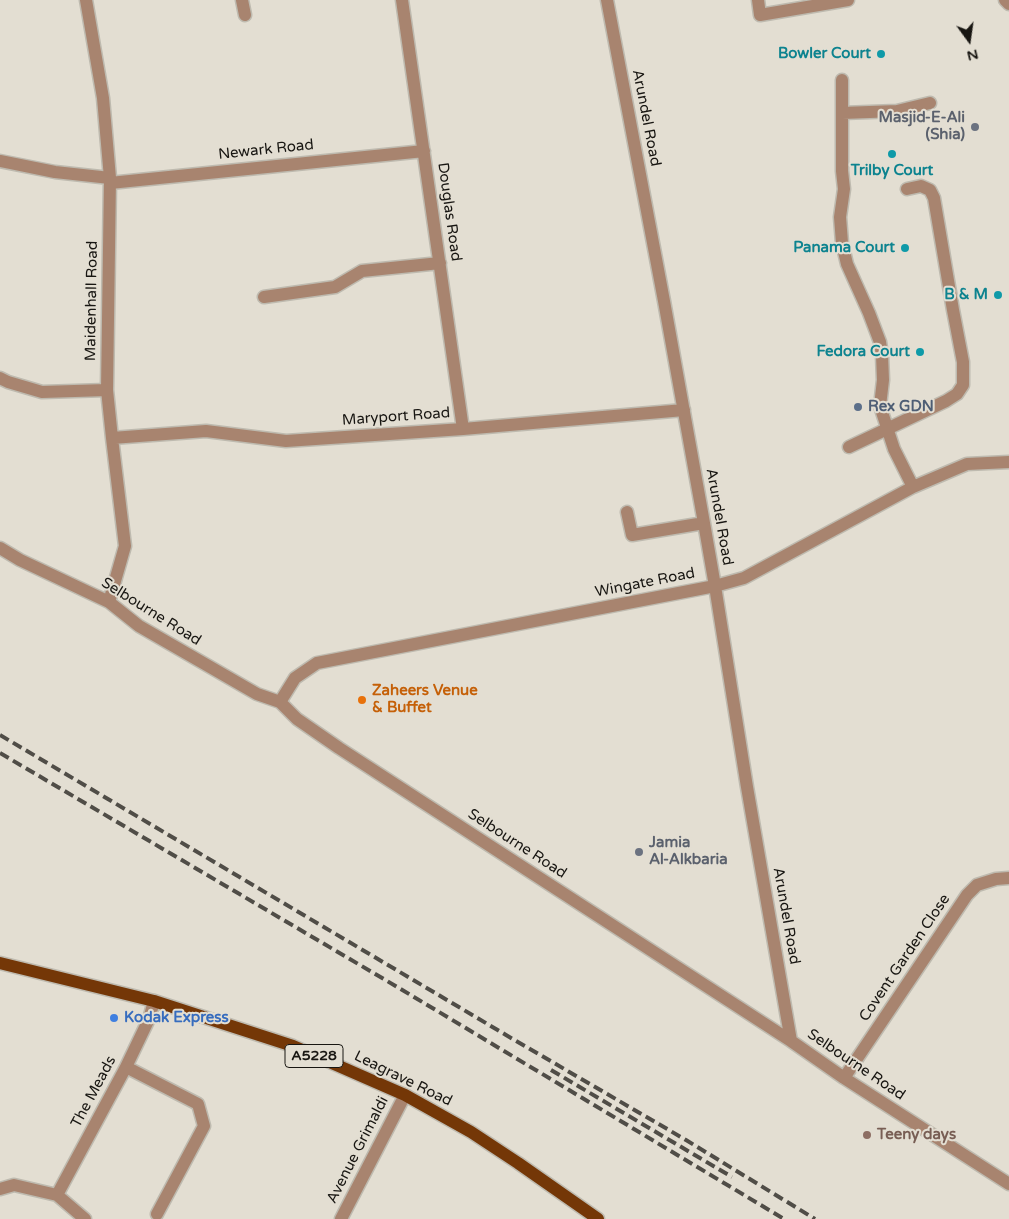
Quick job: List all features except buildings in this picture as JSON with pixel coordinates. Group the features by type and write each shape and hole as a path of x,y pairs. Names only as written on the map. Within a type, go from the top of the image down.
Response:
{"main road":[{"name":"Leagrave Road","path":"0,963 154,1001 293,1046 405,1095 471,1132 598,1219"}],"street":[{"name":"Maidenhall Road","path":"86,0 103,98 110,180 107,390 125,546 110,602"},
{"path":"242,0 244,15"},
{"name":"Douglas Road","path":"402,0 463,428"},
{"name":"Arundel Road","path":"607,0 704,523 746,787 791,1041"},
{"path":"758,0 760,15 848,0"},
{"path":"1004,0 1009,4"},
{"path":"842,80 844,189 840,217 842,243 847,264 880,342 883,380 880,406 894,449 913,487"},
{"path":"842,113 898,111 930,103"},
{"name":"Newark Road","path":"0,161 110,180 424,151"},
{"path":"849,447 946,401 957,394 963,385 963,362 934,198 930,190 921,186 907,189"},
{"path":"264,297 335,287 362,270 440,263"},
{"path":"0,378 42,392 107,390"},
{"name":"Maryport Road","path":"112,438 206,431 286,441 684,410"},
{"name":"Wingate Road","path":"280,702 295,678 317,663 715,586 744,578 913,487 967,464 1009,462"},
{"path":"627,512 632,536 704,523"},
{"name":"Selbourne Road","path":"0,548 20,560 110,602 139,626 256,694 280,702 296,719 339,748 1009,1184"},
{"name":"Covent Garden Close","path":"844,1078 967,895 977,885 996,879 1009,878"},
{"name":"The Meads","path":"57,1195 126,1067 149,1018 154,1001"},
{"path":"126,1067 198,1104 204,1126 157,1214"},
{"name":"Avenue Grimaldi","path":"341,1219 405,1095"},
{"path":"0,1190 14,1185 57,1195 85,1219"}],"railway":[{"path":"0,735 686,1140 815,1219"},
{"path":"0,753 399,988 784,1219"},
{"path":"551,1070 732,1177"}],"place":[{"name":"Bowler Court","path":"881,54"},
{"name":"Masjid-E-Ali (Shia)","path":"975,127"},
{"name":"Trilby Court","path":"892,154"},
{"name":"Panama Court","path":"905,248"},
{"name":"B & M","path":"998,295"},
{"name":"Fedora Court","path":"920,352"},
{"name":"Rex GDN","path":"858,407"},
{"name":"Zaheers Venue & Buffet","path":"362,700"},
{"name":"Jamia Al-Alkbaria","path":"639,852"},
{"name":"Kodak Express","path":"114,1018"},
{"name":"Teeny days","path":"867,1135"}]}
